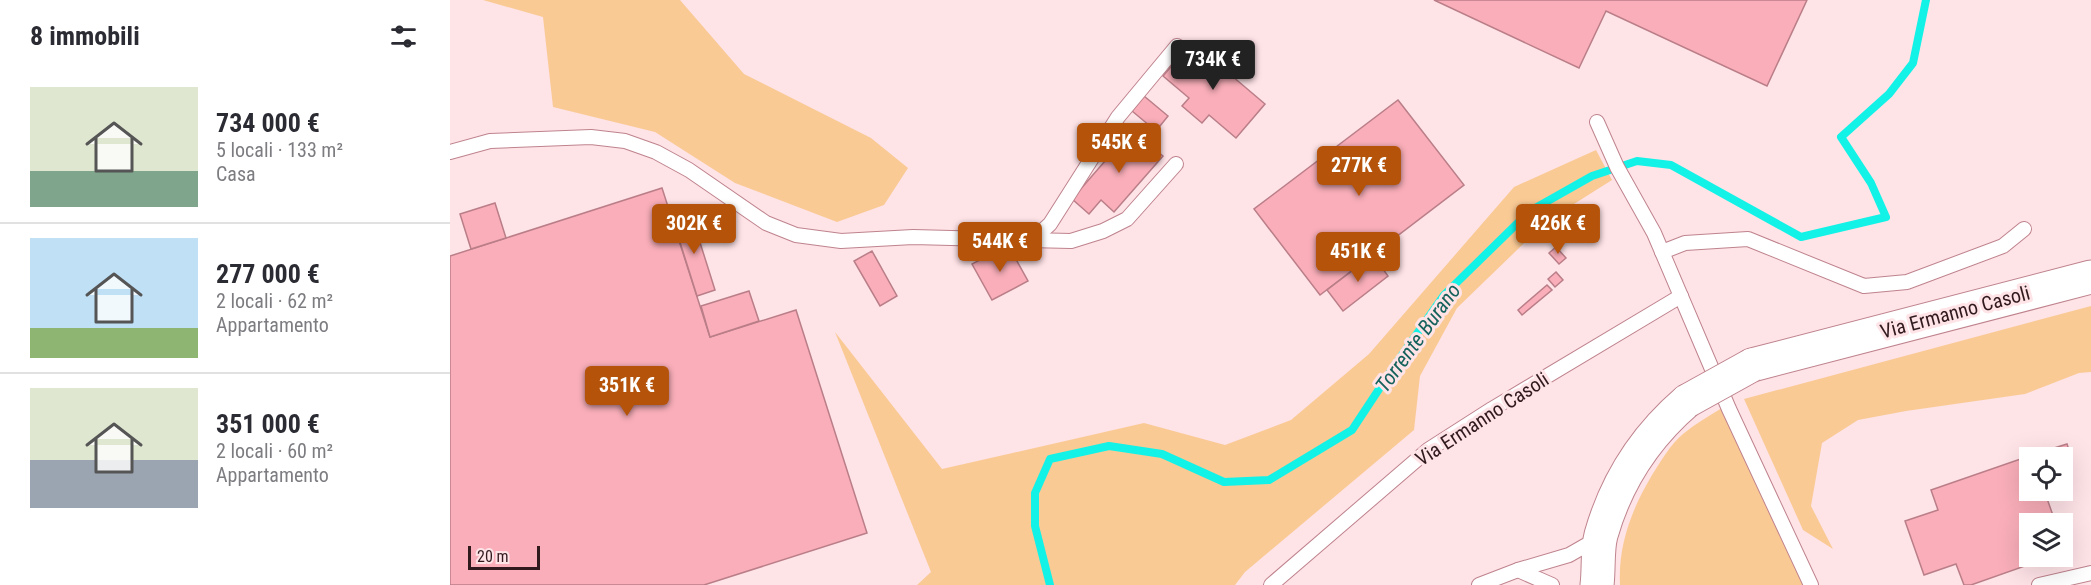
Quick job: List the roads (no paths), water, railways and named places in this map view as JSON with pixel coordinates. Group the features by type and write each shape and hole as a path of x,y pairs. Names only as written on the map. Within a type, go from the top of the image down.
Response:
{"main road":[{"name":"Via Ermanno Casoli","path":"1598,585 1601,537 1619,485 1642,447 1687,401 1752,365 2091,277"}],"lane":[{"path":"1023,240 1039,234 1050,224 1118,117 1177,46"},
{"path":"1597,122 1617,167 1662,252 1729,409 1811,585"},
{"path":"450,152 457,148 490,141 591,137 625,141 656,152 689,170 766,223 796,235 841,241 913,237 1071,241 1103,231 1127,219 1176,164"},
{"path":"1662,252 1685,243 1748,239 1864,286 1907,282 2002,246 2024,229"},
{"name":"Via Ermanno Casoli","path":"1271,585 1428,450 1681,296"},
{"path":"1479,585 1518,570 1569,555 1601,537"},
{"path":"1518,570 1552,585"},
{"path":"2039,585 2091,573"}],"waterway":[{"name":"Torrente Burano","path":"1050,585 1035,526 1035,493 1050,459 1109,446 1162,454 1224,482 1269,480 1352,430 1444,295 1530,211 1592,176 1637,161 1671,165 1801,237 1886,217 1871,183 1841,137 1889,94 1913,63 1926,0"}]}
